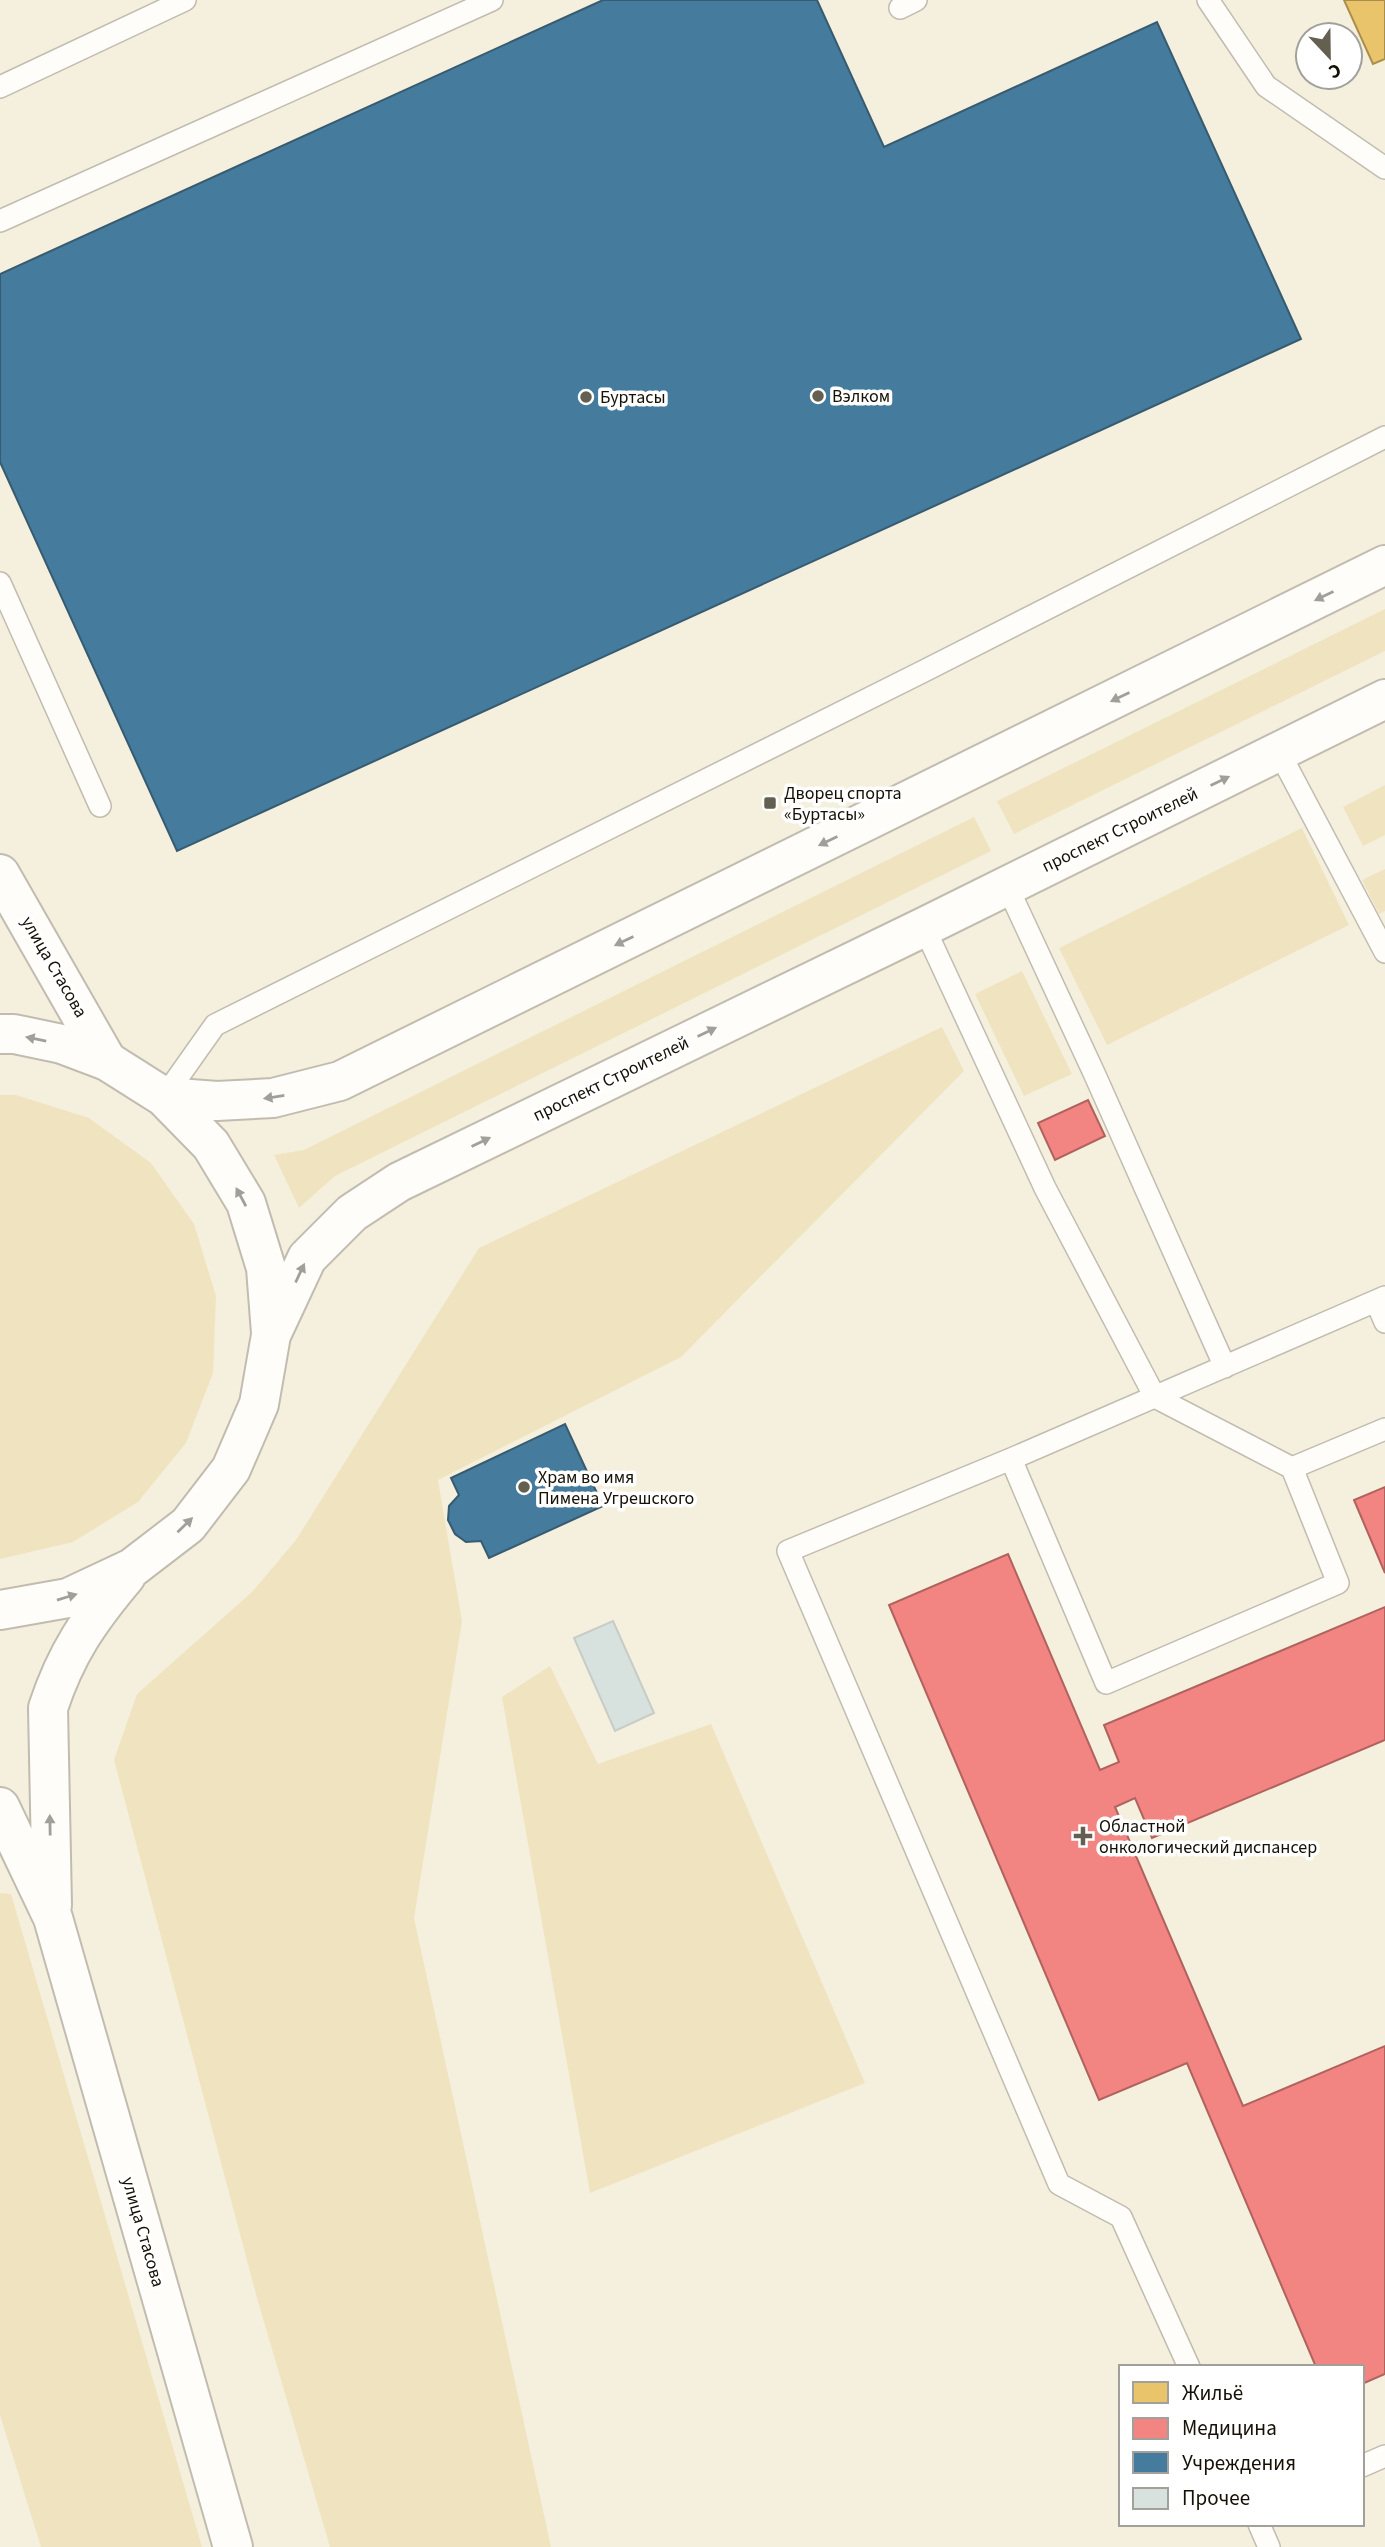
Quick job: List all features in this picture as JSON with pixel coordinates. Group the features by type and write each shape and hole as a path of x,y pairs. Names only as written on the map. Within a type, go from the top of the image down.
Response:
{"main road":[{"path":"164,1097 216,1101 273,1098 340,1081 1385,565"},
{"name":"проспект Строителей","path":"0,1610 68,1598 132,1568 188,1525 231,1469 259,1404 271,1335 307,1258 352,1213 399,1182 1385,699"},
{"name":"улица Стасова","path":"0,874 107,1061"},
{"path":"0,1034 14,1034 62,1044 107,1061 164,1097 211,1145 246,1203 266,1268 271,1335"},
{"name":"улица Стасова","path":"53,1918 48,1708 56,1682 90,1619 132,1568"},
{"name":"улица Стасова","path":"5,1831 53,1918 233,2547"}],"lane":[{"path":"0,87 186,0"},
{"path":"0,221 492,0"},
{"path":"1208,0 1266,86 1385,168"},
{"path":"164,1097 215,1026 1385,437"},
{"path":"0,583 100,806"},
{"path":"1279,752 1385,952"},
{"path":"1007,886 1225,1367"},
{"path":"924,927 1045,1188 1155,1397 1292,1468 1338,1583 1106,1683 1012,1459"},
{"path":"1188,2365 1121,2217 1059,2184 788,1551 1012,1459 1380,1299 1385,1322"},
{"path":"1292,1468 1385,1429"},
{"path":"1364,2465 1385,2456"},
{"path":"1260,2526 1269,2547"}],"shaded area":[{"path":"1385,609 1385,651 1014,834 997,801"},
{"path":"1385,785 1385,835 1363,846 1343,807"},
{"path":"974,817 991,851 335,1176 299,1208 274,1155 304,1150"},
{"path":"1302,828 1349,925 1107,1045 1059,948"},
{"path":"1385,869 1385,911 1379,914 1362,880"},
{"path":"1022,971 1072,1074 1024,1096 975,994"},
{"path":"942,1027 964,1071 681,1357 438,1480 462,1621 414,1918 551,2547 330,2547 257,2298 114,1760 137,1694 252,1592 296,1540 479,1248"},
{"path":"0,1095 16,1095 89,1118 151,1163 194,1224 216,1296 213,1373 186,1443 138,1502 73,1542 0,1559"},
{"path":"550,1666 598,1764 711,1724 865,2083 590,2193 502,1697"},
{"path":"0,1893 11,1894 202,2547 41,2547 0,2415"}],"building: Жильё":[{"path":"1344,0 1385,0 1385,59 1373,64 1364,44 1364,21 1354,21"}],"building: Медицина":[{"path":"1088,1100 1105,1136 1055,1160 1038,1123"},
{"path":"1385,1487 1385,1573 1354,1500"},
{"path":"1008,1554 1100,1770 1119,1762 1104,1725 1385,1607 1385,1740 1152,1838 1135,1798 1115,1807 1243,2106 1385,2046 1385,2374 1364,2383 1364,2365 1315,2365 1187,2063 1099,2100 889,1605"}],"building: Учреждения":[{"name":"Буртасы","path":"603,0 817,0 884,147 1157,22 1301,339 177,851 0,462 0,274"},
{"name":"Храм во имя Пимена Угрешского","path":"565,1424 603,1506 489,1558 481,1541 466,1542 455,1534 448,1520 449,1506 459,1495 451,1478"}],"building: Прочее":[{"path":"613,1621 654,1713 615,1731 574,1638"}],"place":[{"name":"Вэлком","path":"818,396"},
{"name":"Буртасы","path":"586,397"},
{"name":"Дворец спорта «Буртасы»","path":"770,803"},
{"name":"Храм во имя Пимена Угрешского","path":"524,1487"},
{"name":"Областной онкологический диспансер","path":"1083,1836"}]}
